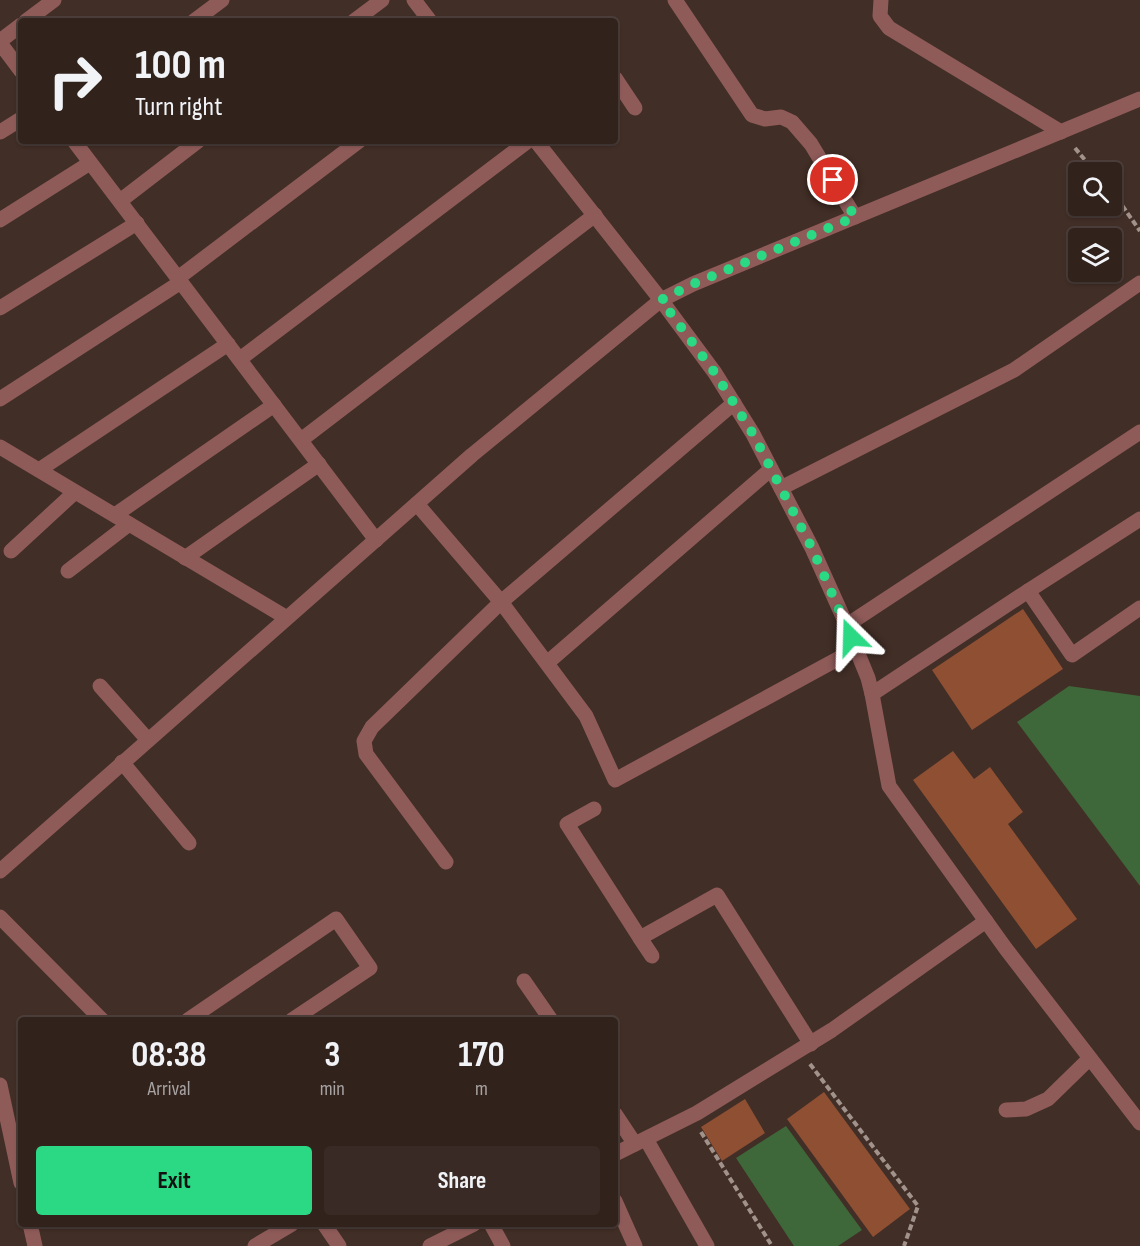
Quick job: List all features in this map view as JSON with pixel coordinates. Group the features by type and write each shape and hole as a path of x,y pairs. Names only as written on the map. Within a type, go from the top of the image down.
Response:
{"street":[{"path":"30,18 54,0"},
{"path":"198,18 222,0"},
{"path":"358,18 382,0"},
{"path":"414,0 428,18"},
{"path":"675,0 752,115 765,119 781,117 792,122 811,144 855,217"},
{"path":"881,0 880,16 889,28 1061,132"},
{"path":"18,27 0,42 18,67"},
{"path":"620,94 635,108"},
{"path":"0,871 417,504 560,382 661,300 693,284 1140,99"},
{"path":"0,132 18,121"},
{"path":"76,144 376,540"},
{"path":"120,201 194,144"},
{"path":"0,399 180,280 354,144"},
{"path":"240,359 538,144"},
{"path":"540,144 715,373 753,434 847,625 872,694 889,786 986,921 1140,1123"},
{"path":"0,220 90,163"},
{"path":"301,440 595,215"},
{"path":"0,308 136,223"},
{"path":"781,488 1014,370 1140,283"},
{"path":"39,470 228,344"},
{"path":"446,862 366,754 364,741 372,727 501,602 734,403"},
{"path":"115,515 274,405"},
{"path":"847,625 1140,432"},
{"path":"0,447 287,618"},
{"path":"185,558 319,464"},
{"path":"547,663 771,469"},
{"path":"11,551 75,492"},
{"path":"417,504 501,602 586,716 615,780 856,649"},
{"path":"872,694 1140,519"},
{"path":"68,571 129,524"},
{"path":"1028,591 1072,655 1140,608"},
{"path":"100,686 148,740"},
{"path":"122,762 189,843"},
{"path":"594,809 567,824 652,956"},
{"path":"640,938 717,895 805,1047"},
{"path":"0,916 99,1017"},
{"path":"192,1017 336,919 370,968 296,1017"},
{"path":"618,1152 691,1116 805,1047 986,921"},
{"path":"524,981 549,1017"},
{"path":"1006,1110 1026,1109 1048,1099 1089,1059"},
{"path":"0,1085 18,1169"},
{"path":"618,1117 640,1141 707,1246"},
{"path":"618,1208 635,1246"},
{"path":"31,1227 35,1246"},
{"path":"255,1246 287,1227"},
{"path":"326,1227 339,1246"},
{"path":"430,1246 468,1227"},
{"path":"493,1227 503,1246"}],"path":[{"path":"1061,132 1086,162"},
{"path":"1122,205 1140,231"},
{"path":"805,1047 918,1206 904,1246"},
{"path":"691,1116 772,1246"}],"green space":[{"path":"1069,686 1140,696 1140,886 1017,722"},
{"path":"786,1126 862,1230 838,1246 794,1246 736,1158"}],"building":[{"path":"1023,609 1063,669 972,730 932,670"},
{"path":"953,751 974,779 990,767 1023,812 1008,824 1077,919 1036,949 913,780"},
{"path":"824,1092 910,1209 873,1237 787,1119"},
{"path":"745,1099 765,1133 722,1161 701,1127"}],"route":[{"path":"833,180 855,217 693,284 661,300 715,373 753,434 812,548 851,637"}]}
